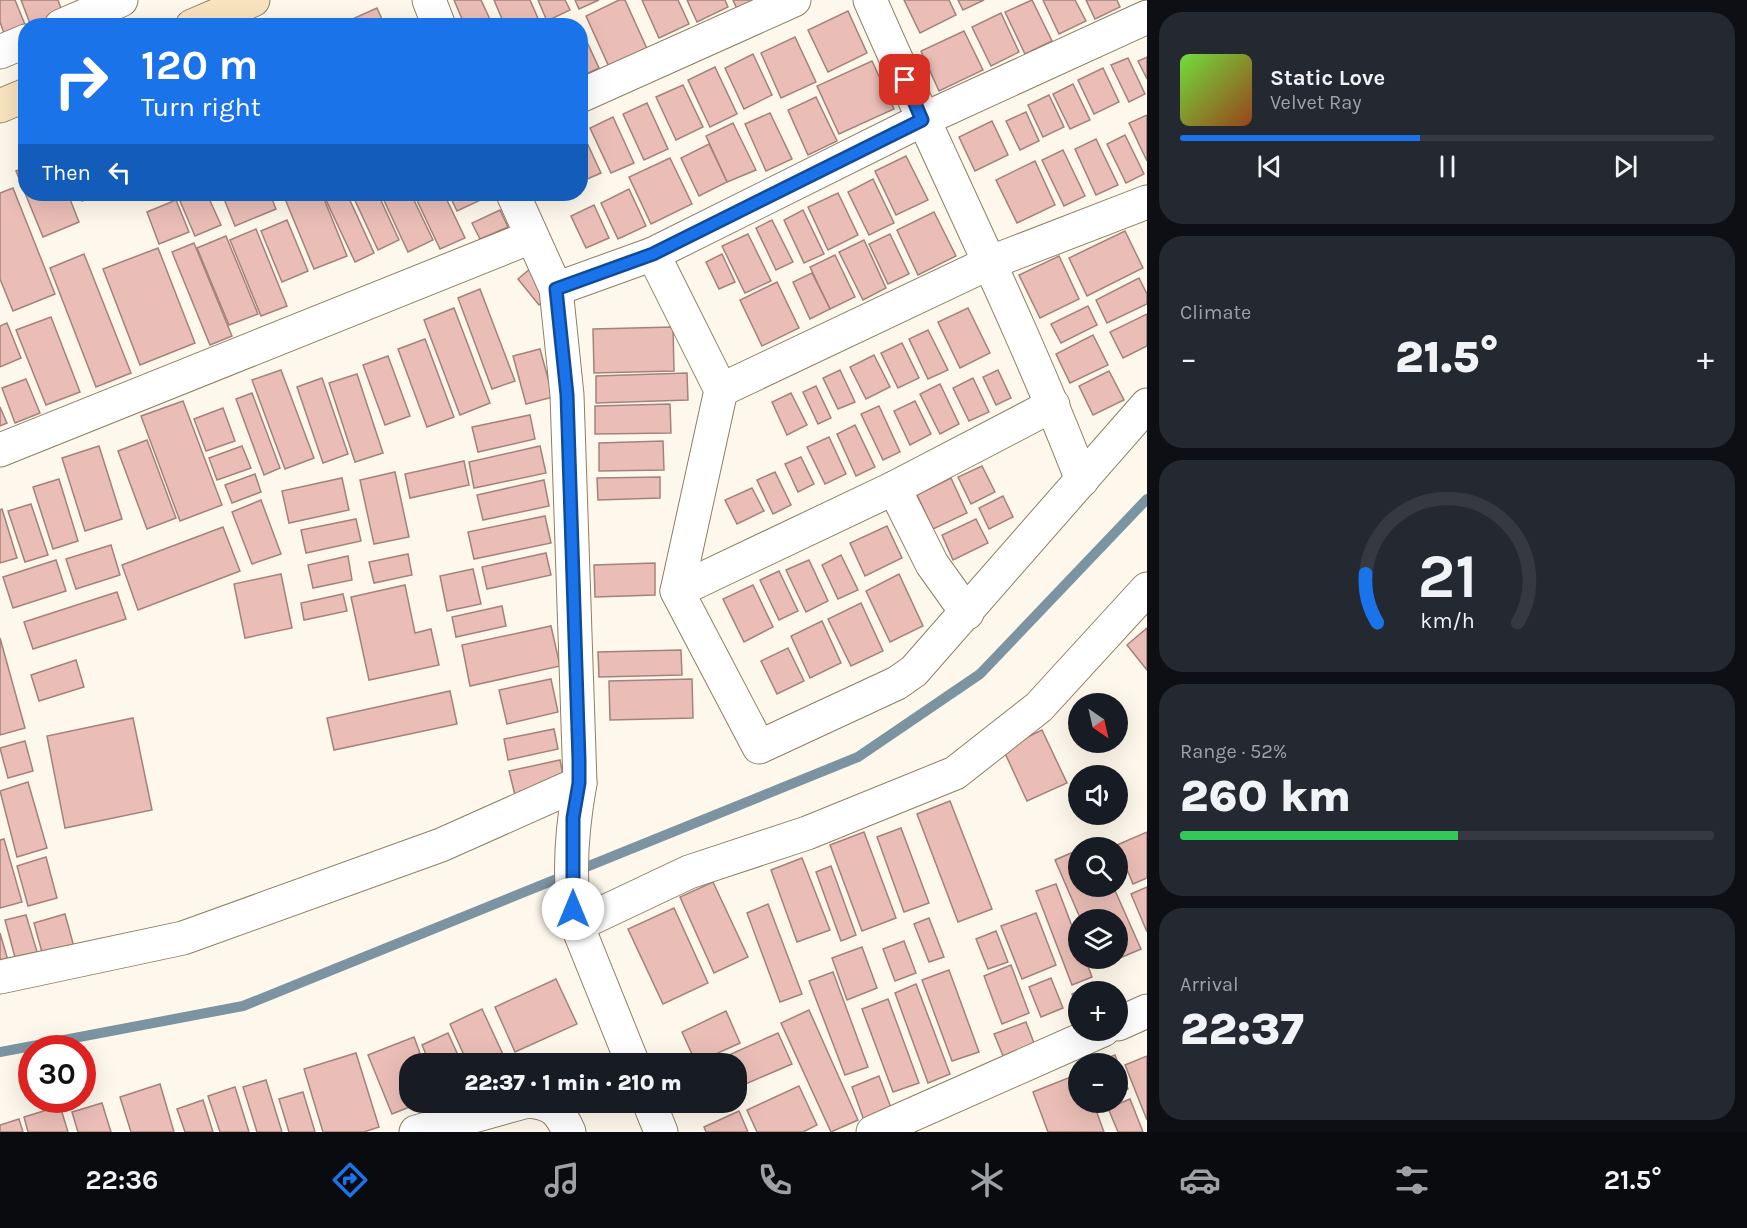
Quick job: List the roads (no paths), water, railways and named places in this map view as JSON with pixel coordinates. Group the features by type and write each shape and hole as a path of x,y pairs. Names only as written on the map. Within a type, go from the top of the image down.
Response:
{"street":[{"path":"79,16 120,0"},
{"path":"211,18 253,0"},
{"path":"429,0 436,18"},
{"path":"588,92 794,0"},
{"path":"870,0 922,120 1053,405 1082,480"},
{"path":"556,289 653,254 922,120 1147,17"},
{"path":"0,52 18,44"},
{"path":"0,106 18,98"},
{"path":"516,201 556,289 567,395 579,783 573,818 575,917 629,1053"},
{"path":"721,390 989,263 1145,209"},
{"path":"0,450 531,237"},
{"path":"653,254 721,390 677,591 759,747 897,683 914,671 1147,405"},
{"path":"677,591 894,488 1053,405"},
{"path":"894,488 932,564 967,613"},
{"path":"575,917 689,872 807,833 956,773 1039,707 1147,590"},
{"path":"0,977 183,938 441,845 579,783"},
{"path":"1128,1020 1147,1011"},
{"path":"873,1132 1078,1041"},
{"path":"416,1132 484,1113"},
{"path":"560,1113 569,1132"},
{"path":"653,1113 661,1132"}],"waterway":[{"path":"0,1052 243,1006 858,757 980,674 1147,499"}]}
